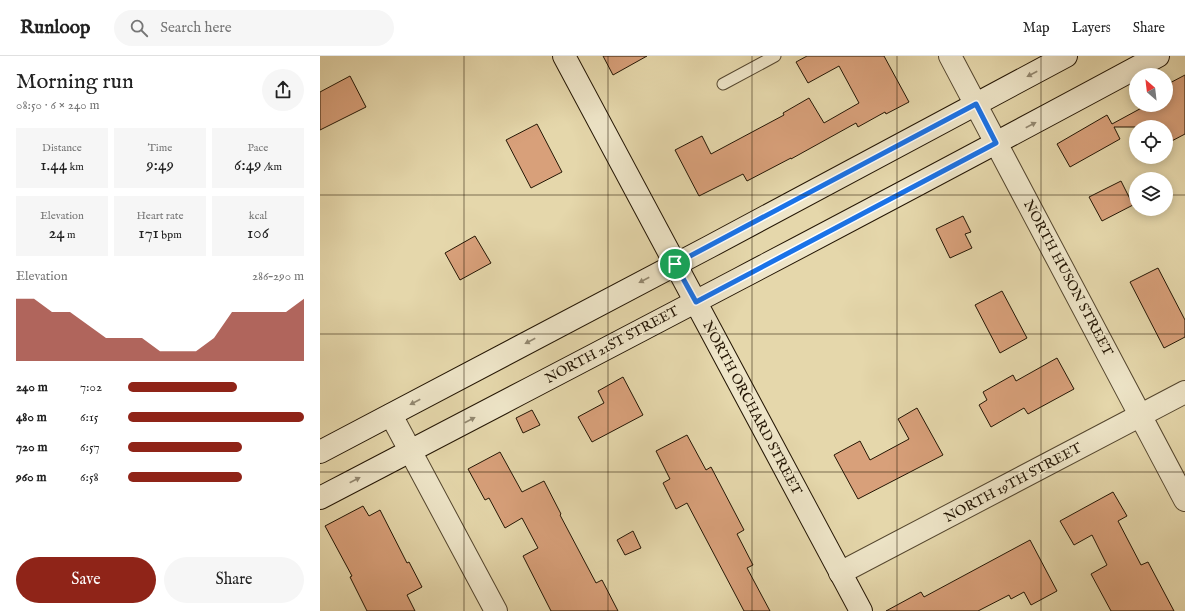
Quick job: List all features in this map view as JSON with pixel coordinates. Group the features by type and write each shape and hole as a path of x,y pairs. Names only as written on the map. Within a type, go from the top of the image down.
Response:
{"main road":[{"name":"NORTH ORCHARD STREET","path":"564,56 861,611"},
{"name":"NORTH HUSON STREET","path":"950,56 1185,500"},
{"path":"320,452 1066,56"},
{"name":"NORTH 21ST STREET","path":"320,498 696,302 1158,56"},
{"name":"NORTH 19TH STREET","path":"840,572 1185,392"},
{"path":"391,415 496,611"}],"lane":[{"path":"723,84 775,56"}],"building":[{"path":"603,56 647,56 613,75"},
{"path":"807,56 884,56 909,102 886,114 885,112 858,127 856,123 791,159 747,181 743,174 699,196 675,150 702,136 711,154 784,115 783,113 809,98 824,123 859,103 839,66 808,83 796,62"},
{"path":"1185,75 1185,134 1173,140 1173,120 1129,120 1129,127 1114,127 1120,139 1070,167 1057,144 1107,115 1112,124 1134,112 1173,112 1173,81"},
{"path":"350,76 366,107 320,130 320,92"},
{"path":"537,124 562,172 531,188 506,140"},
{"path":"1121,181 1129,197 1129,207 1102,221 1089,197"},
{"path":"963,216 971,232 965,234 972,248 950,258 936,229"},
{"path":"475,236 491,263 460,280 445,253"},
{"path":"1158,268 1185,320 1185,337 1164,348 1130,282"},
{"path":"1002,291 1027,338 1000,353 975,305"},
{"path":"1057,358 1074,389 1028,414 1024,408 991,427 979,405 987,400 983,392 1013,375 1016,381"},
{"path":"623,377 643,415 592,442 578,417 604,403 598,391"},
{"path":"917,408 943,455 858,499 834,455 860,441 870,460 909,439 898,419"},
{"path":"532,410 540,425 523,433 516,418"},
{"path":"687,435 706,470 711,467 744,530 737,534 753,565 747,568 770,611 744,611 687,503 676,509 663,483 670,479 656,451"},
{"path":"500,452 522,492 544,481 596,583 602,580 618,611 551,611 523,556 538,548 522,518 505,528 489,498 485,500 468,469"},
{"path":"1113,492 1127,516 1118,521 1141,565 1148,562 1174,611 1111,611 1091,574 1107,565 1092,535 1074,545 1060,521"},
{"path":"363,506 369,516 380,510 407,563 409,562 422,587 407,595 415,611 367,611 350,577 352,576 325,526"},
{"path":"633,531 641,548 625,555 617,540"},
{"path":"1030,540 1057,591 1031,605 1024,592 1011,599 1009,595 978,611 886,611 921,592 924,597"}],"route":[{"path":"976,104 996,143 696,302 675,264 976,104"}]}
